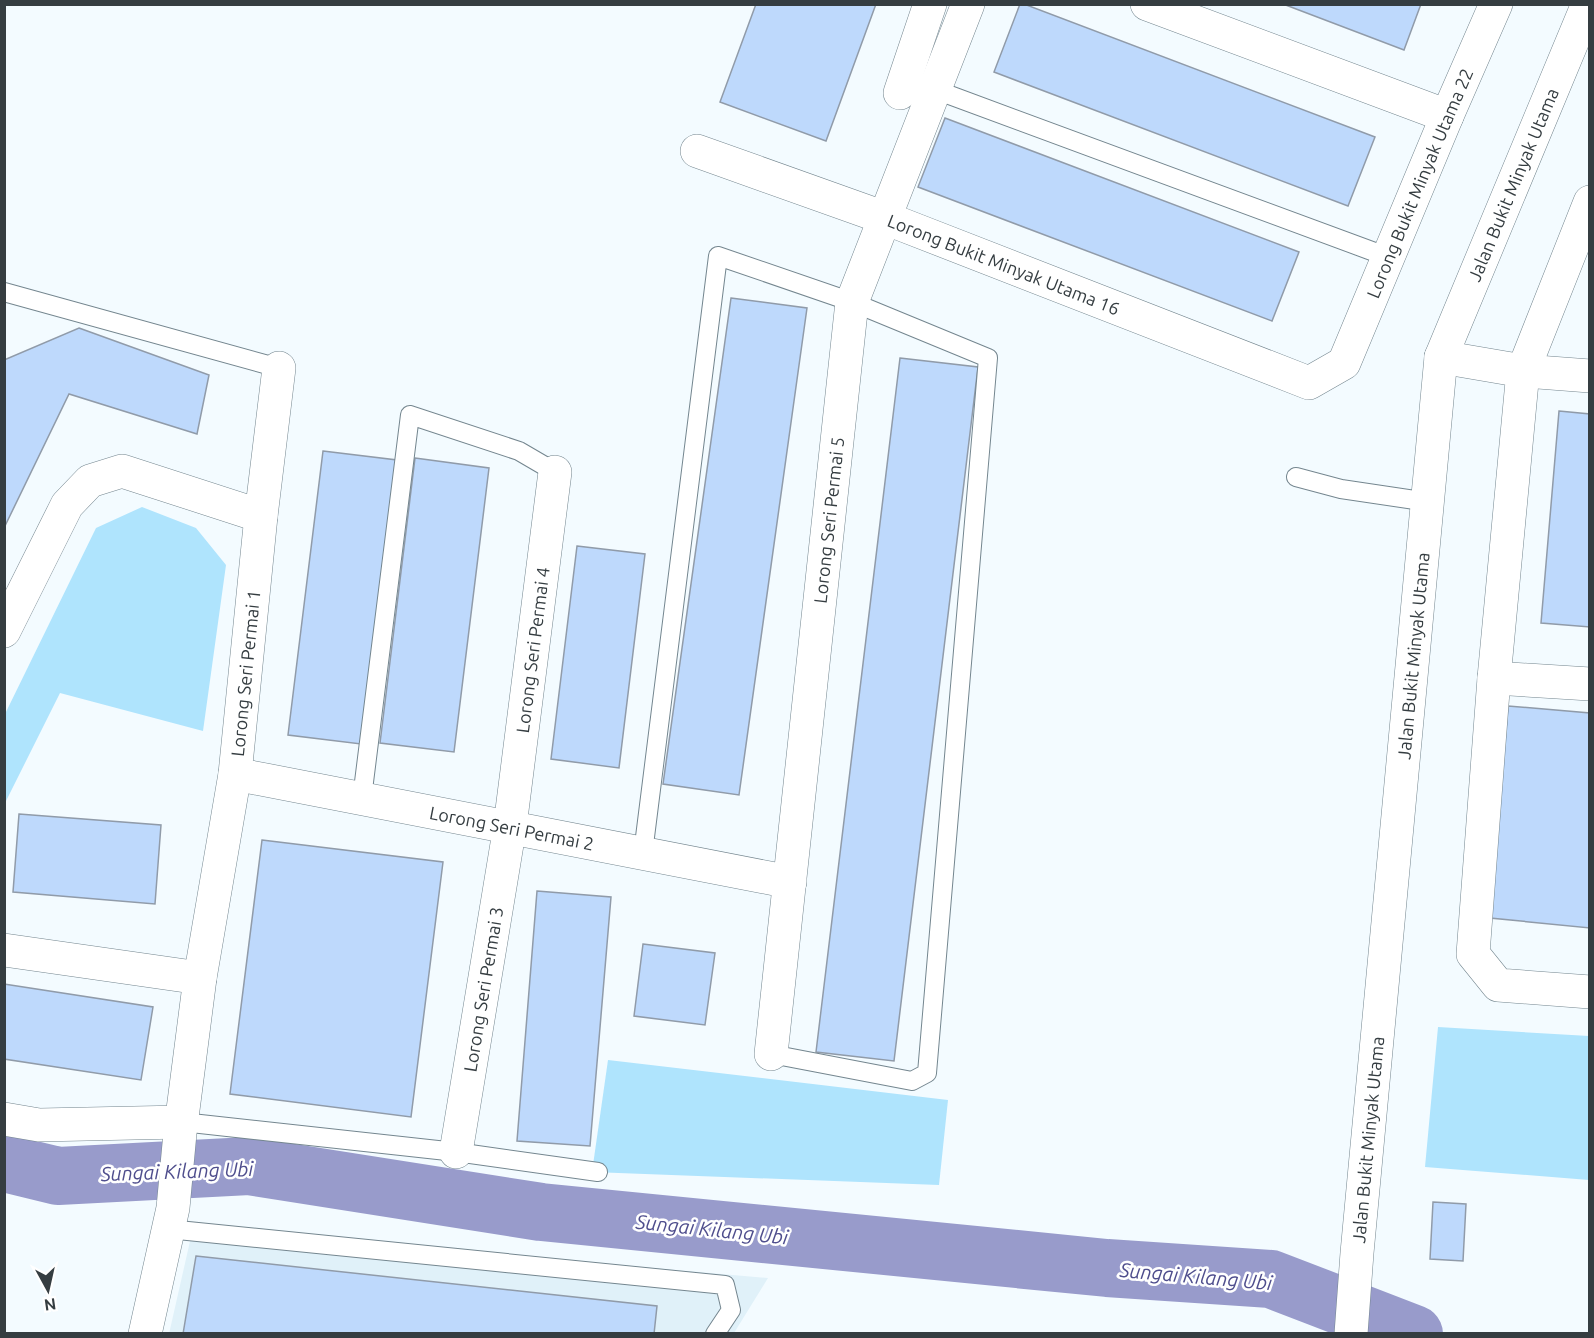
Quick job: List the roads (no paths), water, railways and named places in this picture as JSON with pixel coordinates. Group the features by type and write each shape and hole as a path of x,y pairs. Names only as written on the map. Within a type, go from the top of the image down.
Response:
{"street":[{"path":"900,93 930,4"},
{"name":"Lorong Seri Permai 5","path":"771,1054 852,302 968,4"},
{"path":"1147,4 1447,116"},
{"name":"Lorong Bukit Minyak Utama 22","path":"1344,363 1496,4"},
{"name":"Jalan Bukit Minyak Utama","path":"1350,1334 1441,357 1588,4"},
{"name":"Lorong Bukit Minyak Utama 16","path":"697,151 885,218 1309,383 1344,363"},
{"path":"1590,202 1523,371 1494,678 1473,954 1498,985 1590,992"},
{"path":"1441,357 1523,371 1590,376"},
{"name":"Lorong Seri Permai 1","path":"145,1334 170,1218 200,978 235,774 261,516 279,368"},
{"path":"4,631 67,505 90,481 122,471 261,516"},
{"name":"Lorong Seri Permai 4","path":"510,826 555,472"},
{"path":"1494,678 1590,684"},
{"name":"Lorong Seri Permai 2","path":"235,774 790,882"},
{"name":"Lorong Seri Permai 3","path":"456,1152 510,826"},
{"path":"4,950 200,978"},
{"path":"4,1119 39,1125 181,1128"}],"lane":[{"path":"936,90 1388,256"},
{"path":"643,853 718,256 852,302 988,358 927,1072 912,1081 771,1054"},
{"path":"4,292 279,368"},
{"path":"362,798 410,415 519,451 555,472"},
{"path":"1296,477 1341,489 1428,502"},
{"path":"181,1128 456,1152 598,1172"},
{"path":"170,1218 725,1285 731,1310 715,1334"}],"waterway":[{"name":"Sungai Kilang Ubi","path":"4,1163 58,1176 249,1166 541,1212 1107,1268 1271,1279 1414,1334"}]}
